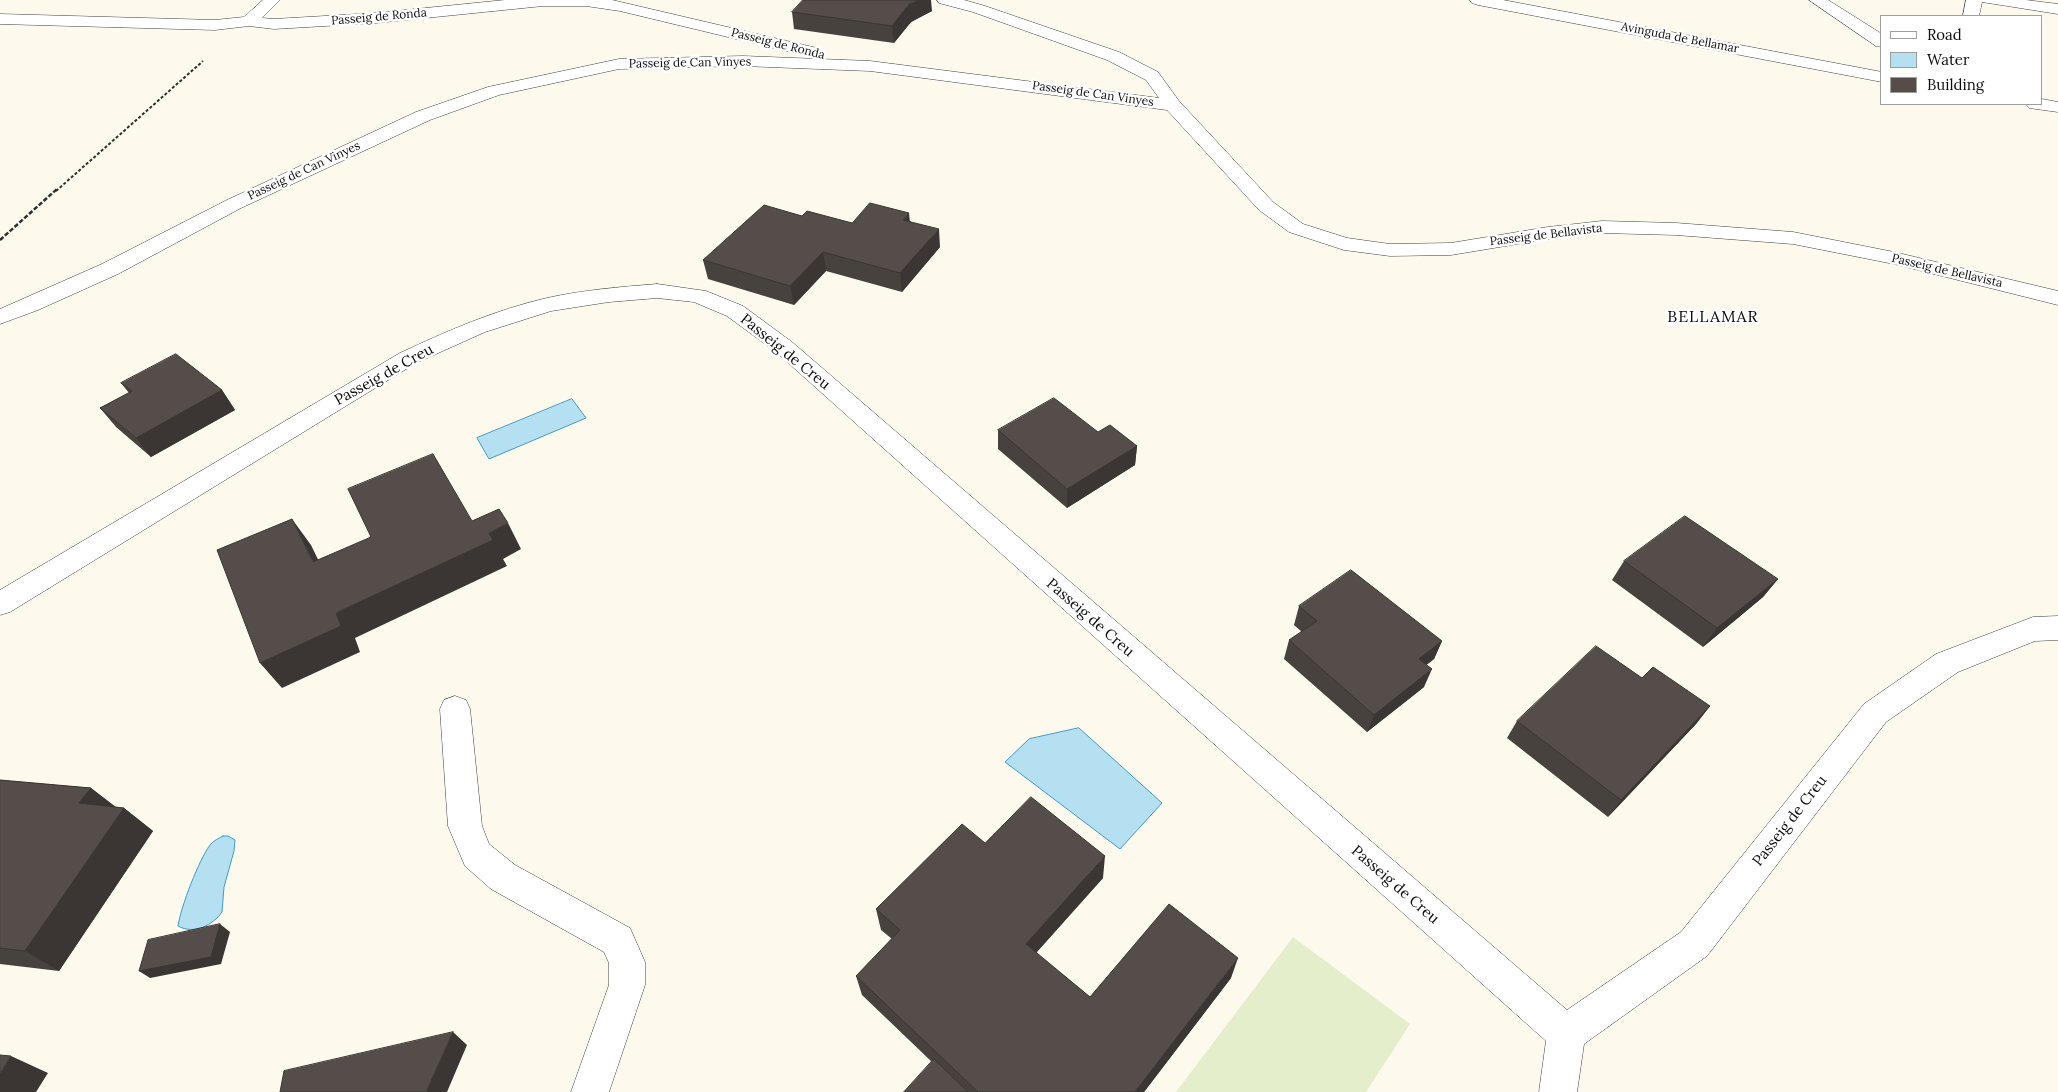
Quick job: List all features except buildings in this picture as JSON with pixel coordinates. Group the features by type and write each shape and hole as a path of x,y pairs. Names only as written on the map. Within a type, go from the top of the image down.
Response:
{"street":[{"path":"249,21 272,0"},
{"name":"Passeig de Can Vinyes","path":"944,0 979,9 1113,56 1152,76 1173,105"},
{"name":"Avinguda de Bellamar","path":"1478,0 1880,77"},
{"path":"1817,0 1880,41"},
{"path":"1971,15 1974,0"},
{"path":"1988,0 2058,9"},
{"name":"Passeig de Ronda","path":"0,19 215,25 249,21 274,24 376,18 543,1 586,1 620,6 870,66"},
{"name":"Passeig de Can Vinyes","path":"0,317 30,306 110,269 234,204 423,116 494,91 619,64 743,61 870,66 1173,105"},
{"name":"Passeig de Bellavista","path":"1173,105 1266,206 1296,228 1344,244 1390,250 1451,249 1548,233 1602,227 1676,229 1793,238 1894,258 2058,298"},
{"path":"2043,105 2058,107"},
{"name":"Passeig de Creu","path":"0,604 408,358 477,327 548,305 609,295 656,291 698,296 735,311 784,347 1566,1034 1694,944 1875,712 1947,663 2033,629 2058,628"},
{"path":"455,710 465,826 477,855 503,877 617,940 627,962 627,985 590,1092"},
{"path":"1558,1092 1566,1034"}],"path":[{"path":"0,240 249,21"}],"green space":[{"path":"1293,937 1410,1024 1366,1092 1176,1092"}],"water":[{"path":"572,399 586,418 489,459 477,438"},
{"path":"1079,728 1162,803 1120,849 1005,762 1029,739"},
{"path":"223,836 228,836 235,840 234,851 224,887 222,912 208,925 197,929 184,929 178,926 196,872 210,845"}],"district":[{"name":"BELLAMAR","path":"1713,317"}]}
